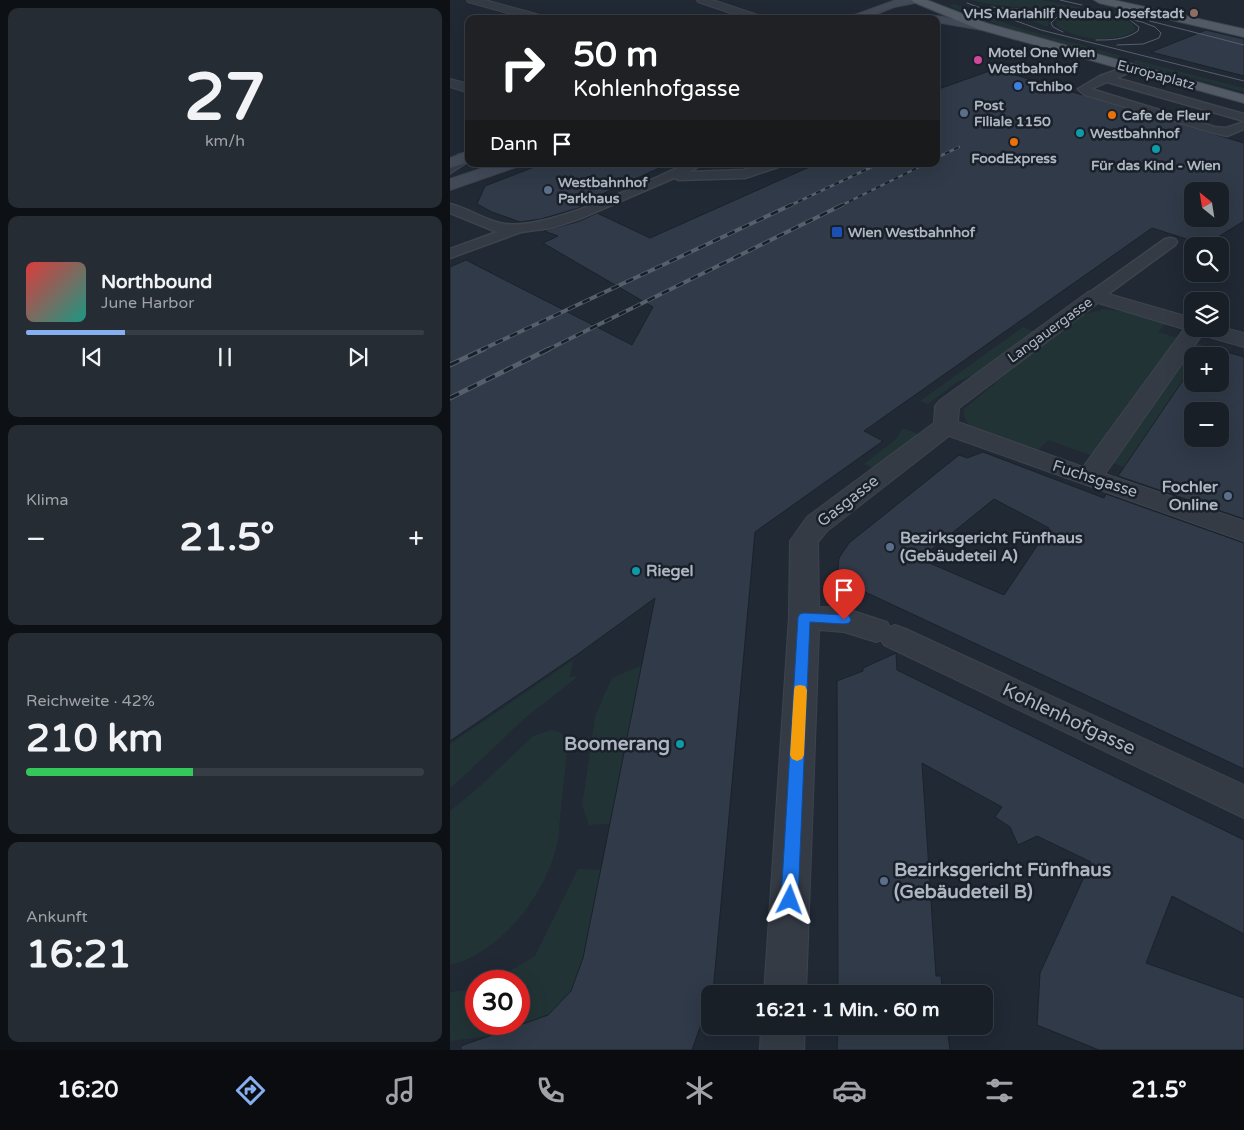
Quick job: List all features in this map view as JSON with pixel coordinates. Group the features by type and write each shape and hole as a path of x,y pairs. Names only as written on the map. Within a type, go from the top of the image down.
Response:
{"main road":[{"path":"863,15 892,4 916,0"},
{"path":"889,15 907,8 916,0"},
{"name":"Europaplatz","path":"916,0 982,26"},
{"path":"1099,0 1244,33"},
{"name":"Europaplatz","path":"940,19 982,26 1244,99"},
{"path":"450,184 501,167"}],"street":[{"path":"472,0 528,15"},
{"path":"491,5 509,0"},
{"path":"702,0 748,15"},
{"path":"450,83 465,88"},
{"path":"1095,296 1184,323"},
{"name":"Langauergasse","path":"946,426 947,406 1095,296"},
{"path":"1229,336 1244,340"},
{"path":"1090,476 1189,337"},
{"name":"Fuchsgasse","path":"946,426 1040,462 1090,476 1244,531"},
{"name":"Gasgasse","path":"785,985 804,617 804,541 817,524 946,426"},
{"name":"Kohlenhofgasse","path":"804,617 844,620 885,633 1244,802"},
{"path":"782,1050 783,1035"}],"lane":[{"path":"1131,68 1090,84 1083,89 1084,91 1214,130 1227,132 1242,123"},
{"path":"1104,78 1242,123"},
{"path":"1090,84 1242,123"},
{"path":"450,170 461,162 460,159"},
{"path":"450,254 487,239 520,229 551,224 689,167"},
{"path":"720,175 744,167"},
{"path":"656,180 693,174 745,174 765,167"},
{"path":"451,209 499,228 520,229"},
{"name":"Langauergasse","path":"1095,296 1170,242"}],"shaded area":[{"path":"970,0 1042,0 1087,9 1014,7"},
{"path":"954,4 1019,28 1122,56 1117,58 1007,28 949,6"},
{"path":"1007,13 1057,14 1049,19 1048,26 1046,26"},
{"path":"1098,13 1126,19 1135,30 1106,39 1083,37 1063,30 1056,25 1058,19 1073,14"},
{"path":"1136,60 1244,88 1244,92 1132,62"},
{"path":"1103,309 1123,311 1166,323 1158,332 1206,346 1184,347 1184,379 1124,467 1048,440 1035,453 977,431 969,425 964,414 964,409 1075,317"},
{"path":"1023,327 1035,332 988,369 957,382 928,404 920,401"},
{"path":"903,428 921,435 877,470 864,464 896,439"},
{"path":"573,660 570,677 576,676 575,679 526,717 450,789 450,744"},
{"path":"642,665 610,824 589,825 582,806 595,716 612,678"},
{"path":"551,730 562,734 568,746 557,845 550,867 530,903 502,936 486,949 468,959 450,965 450,811 478,788 533,736"},
{"path":"578,869 601,870 583,958 571,991 548,1015 530,1021 530,970 511,970 535,956"},
{"path":"465,990 465,1035 492,1035 450,1041 450,992"}],"building":[{"path":"1206,30 1244,39 1244,76 1151,52"},
{"path":"995,69 1244,143 1244,221 1218,237 1184,238 1152,228 864,431 883,441 755,532 714,985 701,985 701,1024 692,1050 461,1050 461,1046 492,1035 530,1035 530,1021 548,1015 571,991 583,958 655,598 578,654 450,741 450,267 466,260 632,345 653,307 543,243 558,236 544,231 580,221 597,213 650,238 809,167 940,167 940,89"},
{"name":"Westbahnhof Parkhaus","path":"534,167 661,167 578,205 582,207 541,219 520,222 492,212 477,204 485,186"},
{"path":"1229,353 1244,357 1244,519 1118,476 1184,379 1184,392 1229,392"},
{"path":"983,452 1104,498 1106,494 1244,543 1244,769 863,591 863,587 837,580 839,558 849,543 959,455 967,458","holes":["994,499 1049,528 1004,595 920,559"]},
{"path":"896,653 897,670 1244,840 1244,934 1172,896 1146,963 1244,998 1244,1050 1099,1050 1037,1025 1040,973 1091,862 1037,836 1018,845 1010,827 995,817 1002,807 922,763 936,976 941,976 942,985 838,985 837,681 863,671 863,668"},
{"path":"838,1035 948,1035 950,1050 837,1050"}],"tram line":[{"path":"1060,0 1082,5"},
{"path":"967,3 1041,30 1244,81"},
{"path":"991,7 1090,10 1142,22 1155,27 1161,33 1159,38 1143,44 1117,45"},
{"path":"1063,32 1053,27 1051,23 1057,17 1070,13"},
{"path":"1096,40 1118,39 1138,31 1139,27 1130,20"},
{"path":"1150,21 1244,45"}],"railway":[{"path":"940,156 959,147"},
{"path":"789,206 872,167"},
{"path":"840,206 919,167"},
{"path":"481,350 791,205"},
{"path":"547,350 842,205"},
{"path":"450,365 484,349"},
{"path":"450,398 549,349"}],"slow traffic":[{"path":"797,755 800,690"}],"place":[{"name":"VHS Mariahilf Neubau Josefstadt","path":"1194,13"},
{"name":"Motel One Wien Westbahnhof","path":"978,60"},
{"name":"Tchibo","path":"1018,86"},
{"name":"Post Filiale 1150","path":"964,113"},
{"name":"Cafe de Fleur","path":"1112,115"},
{"name":"Westbahnhof","path":"1080,133"},
{"name":"FoodExpress","path":"1014,142"},
{"name":"Für das Kind - Wien","path":"1156,149"},
{"name":"Westbahnhof Parkhaus","path":"548,190"},
{"name":"Wien Westbahnhof","path":"837,232"},
{"name":"Fochler Online","path":"1228,496"},
{"name":"Bezirksgericht Fünfhaus (Gebäudeteil A)","path":"890,547"},
{"name":"Riegel","path":"636,571"},
{"name":"Boomerang","path":"680,744"},
{"name":"Bezirksgericht Fünfhaus (Gebäudeteil B)","path":"884,881"}],"route":[{"path":"790,900 804,617 844,620"}]}
